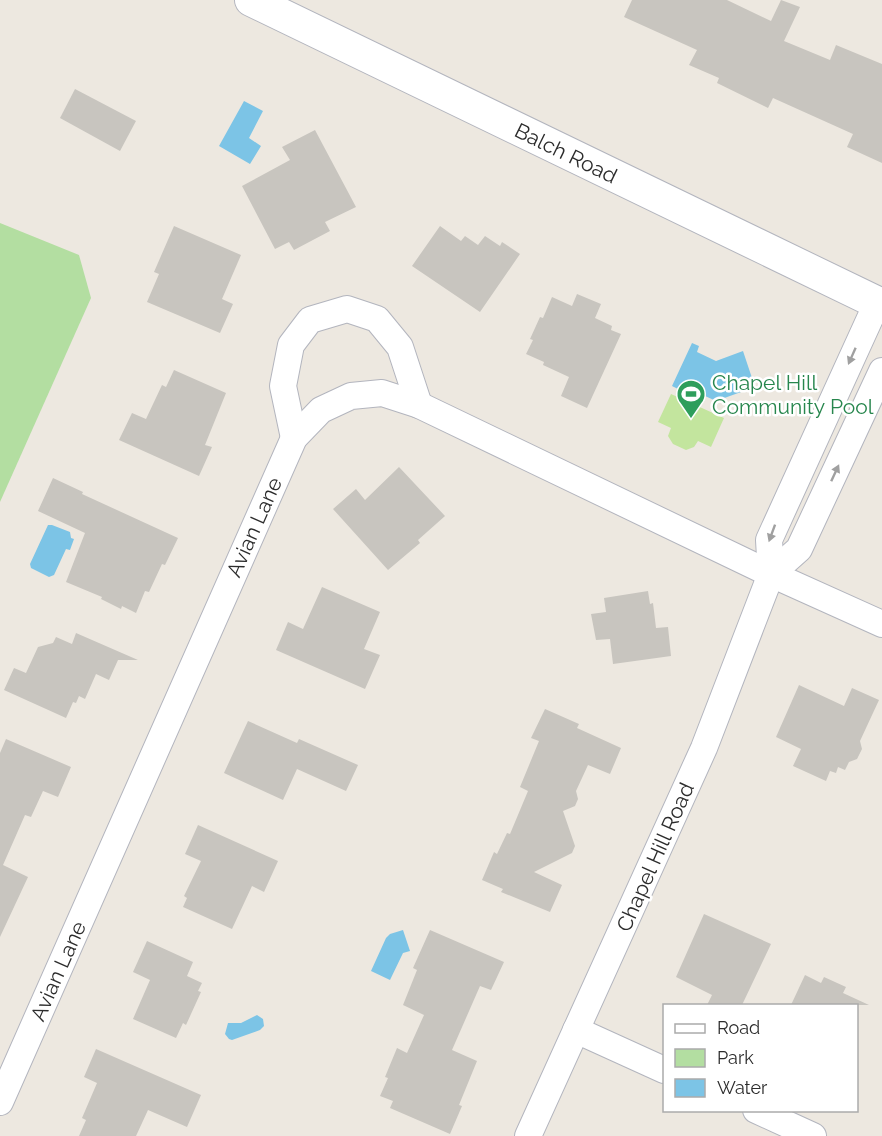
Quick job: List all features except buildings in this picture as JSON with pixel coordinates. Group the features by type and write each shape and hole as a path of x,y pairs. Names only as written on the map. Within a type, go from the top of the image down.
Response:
{"street":[{"name":"Balch Road","path":"251,0 879,304"},
{"name":"Chapel Hill Road","path":"528,1136 704,748 771,574 769,540 879,304"},
{"path":"294,438 283,386 291,345 310,320 347,309 377,319 400,347 419,405"},
{"name":"Chapel Hill Road","path":"771,574 799,549 882,371"},
{"name":"Avian Lane","path":"0,1102 294,438 321,410 351,396 382,393 419,405 771,574 882,624"},
{"path":"576,1030 663,1070"},
{"path":"760,1112 813,1136"}],"green space":[{"path":"0,223 79,255 91,298 0,502"},
{"name":"Chapel Hill Community Pool","path":"671,394 724,418 711,447 698,441 694,447 686,450 673,444 668,436 671,428 658,422"}],"water":[{"path":"244,101 263,111 249,138 261,146 250,164 219,146"},
{"path":"692,343 699,346 697,352 716,361 743,351 755,387 716,401 681,385 678,389 672,386"},
{"path":"48,525 70,532 71,538 74,539 70,550 66,549 54,575 49,577 31,568 30,564"},
{"path":"403,930 410,951 403,953 390,980 371,971 386,938 390,934"},
{"path":"257,1015 263,1019 264,1026 260,1030 232,1040 225,1034 228,1023 241,1023"}],"place":[{"name":"Chapel Hill Community Pool","path":"691,420"}]}
